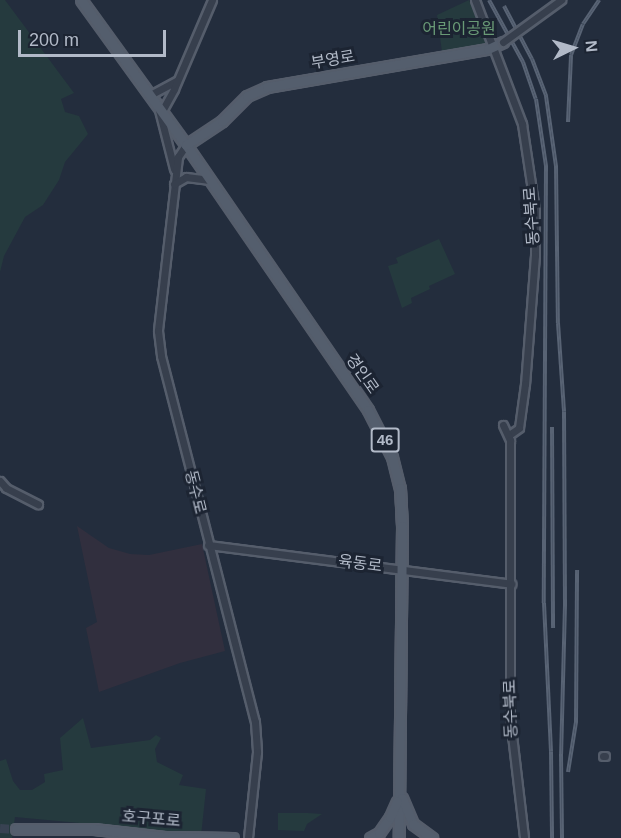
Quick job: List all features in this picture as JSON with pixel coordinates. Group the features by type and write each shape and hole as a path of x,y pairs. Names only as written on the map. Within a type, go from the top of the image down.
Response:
{"main road":[{"name":"경인로","path":"81,0 210,180 380,430 392,457 400,488 399,838"},
{"name":"부영로","path":"186,145 222,121 247,96 267,87 493,47 503,42"},
{"path":"370,838 379,833 390,817 399,793"},
{"path":"399,793 413,824 432,838"},
{"name":"호구포로","path":"16,829 94,829 165,837 233,838"},
{"name":"호구포로","path":"67,829 127,838"}],"street":[{"path":"210,180 186,177 175,181 159,108 174,89 212,0"},
{"name":"동수북로","path":"475,0 522,124 535,210 535,255 525,384 519,428 509,435"},
{"path":"503,42 561,0"},
{"path":"150,95 176,81"},
{"name":"동수로","path":"186,145 178,157 158,331 161,356 258,740 248,838"},
{"name":"동수북로","path":"503,425 509,435 512,584 510,718 524,838"},
{"path":"0,481 6,488 38,504"},
{"name":"육동로","path":"208,545 512,584"}],"shaded area":[{"path":"77,526 109,548 130,554 149,555 202,544 225,651 180,663 99,692 86,628 97,622"}],"green space":[{"path":"0,0 5,0 74,93 61,99 65,112 79,116 88,134 65,162 59,180 43,205 25,217 4,256 0,272"},
{"name":"어린이공원","path":"469,0 487,44 442,52 437,15"},
{"path":"439,239 455,274 429,286 430,289 411,298 412,303 402,308 388,266 398,263 396,258"},
{"path":"83,718 91,748 150,740 156,735 161,738 155,749 157,762 183,775 179,785 206,789 201,836 155,834 155,830 15,817 12,838 0,838 0,761 6,759 13,781 20,790 32,790 45,782 44,774 63,770 60,738"},
{"path":"278,813 322,814 307,824 304,831 278,830"}],"tunnel":[{"path":"0,828 16,829"}],"railway":[{"path":"489,0 523,62 536,99 546,166 544,603 551,752 552,838"},
{"path":"568,122 571,55 583,24 599,0"},
{"path":"504,6 532,59 546,96 556,166 558,323 564,412 565,605 561,754 562,838"},
{"path":"552,427 553,628"},
{"path":"568,772 576,722 577,570"}]}
